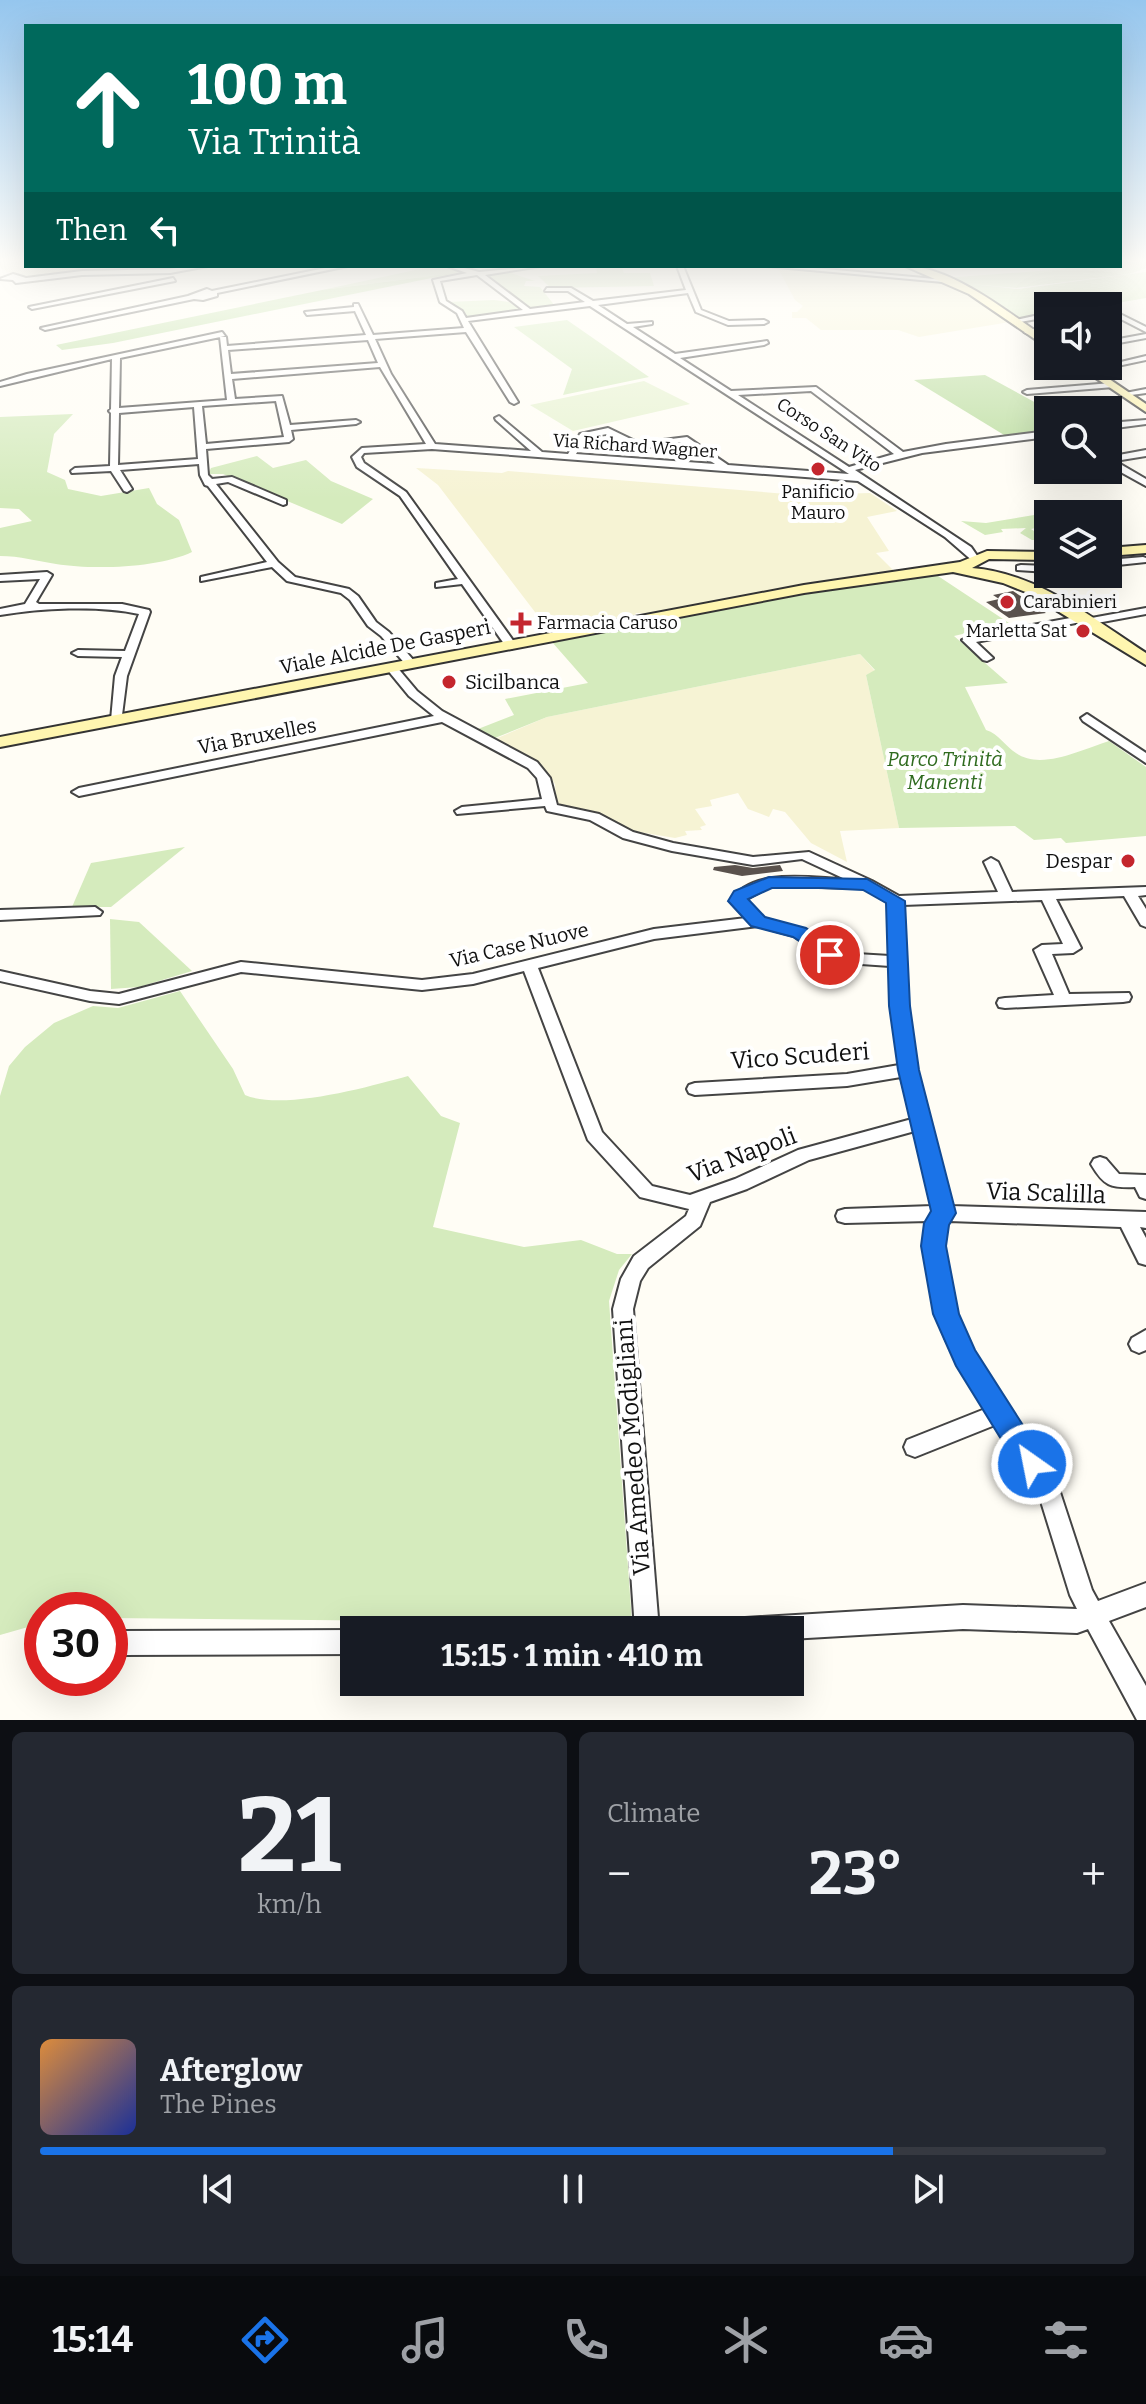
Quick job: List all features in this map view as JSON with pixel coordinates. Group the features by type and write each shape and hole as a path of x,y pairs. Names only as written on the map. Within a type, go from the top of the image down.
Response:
{"main road":[{"path":"1104,380 1146,409"},
{"path":"1122,553 1142,555"},
{"path":"981,566 981,556 999,555 1034,561"},
{"path":"999,555 1016,562 1017,570 1045,597 1146,660"},
{"path":"981,566 1017,570 1034,566"},
{"path":"981,566 1045,597"},
{"name":"Viale Alcide De Gasperi","path":"0,742 804,589 981,566"}],"street":[{"path":"0,384 72,364 116,358 196,338"},
{"path":"223,338 231,401"},
{"path":"224,348 351,338"},
{"path":"369,338 432,446"},
{"path":"473,338 514,402"},
{"name":"Corso San Vito","path":"644,338 948,535"},
{"path":"672,357 764,343"},
{"path":"116,358 114,468 127,489"},
{"path":"1122,363 1146,358"},
{"path":"228,377 382,365"},
{"path":"1027,392 1111,385"},
{"path":"728,393 813,389 899,453"},
{"path":"1124,394 1146,391"},
{"path":"113,411 279,398 289,439 201,447"},
{"path":"198,404 203,464 208,483 274,564 291,579 345,591 411,664"},
{"path":"499,418 541,455"},
{"path":"287,428 356,422"},
{"path":"1122,425 1146,422"},
{"path":"570,457 583,436 608,431 638,446 684,439 727,469"},
{"path":"847,470 899,453 976,440 1034,435"},
{"name":"Via Richard Wagner","path":"464,581 403,494 360,465 370,452 390,447 432,446 860,478"},
{"path":"1122,458 1146,453"},
{"path":"75,471 203,464"},
{"path":"1122,469 1146,483"},
{"path":"208,483 229,479 283,502"},
{"path":"948,535 999,555"},
{"path":"948,535 967,549 981,566"},
{"path":"1122,560 1142,555"},
{"path":"205,579 274,564"},
{"path":"0,578 47,575 30,603 33,606"},
{"path":"1030,585 1034,576"},
{"path":"440,585 464,581 511,646"},
{"path":"0,612 33,606 141,610 146,616 127,654 121,676 117,720"},
{"path":"987,658 968,640 1146,611"},
{"path":"78,653 127,654"},
{"path":"392,668 414,697 444,718 535,767 546,781 548,802 552,808 594,817 628,835 672,847 753,861 804,855 896,901 1146,891"},
{"name":"Via Bruxelles","path":"79,792 444,718"},
{"path":"1087,718 1146,759"},
{"path":"1120,741 1146,750 1146,759"},
{"path":"462,811 548,802"},
{"path":"804,855 827,883"},
{"path":"991,862 1007,896"},
{"path":"758,921 737,901 741,895 769,882 867,884"},
{"path":"1129,892 1146,922"},
{"path":"1047,895 1073,948 1042,950 1064,1000"},
{"path":"896,901 899,1006 908,1070 944,1213 937,1223 934,1246 946,1314 965,1358 1049,1490 1082,1595 1146,1711"},
{"path":"0,915 95,912"},
{"name":"Via Case Nuove","path":"0,976 90,996 119,999 241,967 422,985 473,979 654,934 758,921 799,933 837,958 898,961"},
{"name":"Via Napoli","path":"529,965 594,1135 646,1192 690,1202 804,1155 921,1123"},
{"path":"1005,1003 1123,997"},
{"name":"Vico Scuderi","path":"695,1089 847,1080 908,1070"},
{"path":"1100,1164 1115,1181 1141,1180 1146,1192"},
{"name":"Via Amedeo Modigliani","path":"646,1616 623,1309 631,1279 641,1262 693,1221 703,1198"},
{"name":"Via Scalilla","path":"845,1216 944,1213 1136,1220"},
{"path":"1136,1220 1146,1257"},
{"path":"915,1447 999,1413"},
{"path":"804,1626 963,1617 1077,1621 1146,1595"},
{"path":"128,1643 340,1642"}],"shaded area":[{"path":"416,468 508,471 799,495 870,493 897,511 867,517 889,551 876,553 894,571 650,614 636,613 633,617 551,633 438,485"},
{"path":"860,654 875,671 866,675 899,828 840,831 847,862 811,843 785,812 773,809 769,817 748,809 738,793 710,800 712,806 695,809 706,825 700,827 702,830 685,831 687,835 675,838 627,830 561,808 556,804 555,784 540,764 495,739 547,717"}],"green space":[{"path":"89,338 136,338 62,350 56,345"},
{"path":"530,338 593,338 649,377 563,395 572,369"},
{"path":"985,375 1034,402 1034,435 1009,438 914,380"},
{"path":"644,381 690,404 573,431 530,405"},
{"path":"73,414 54,434 47,472 65,480 68,489 101,496 149,488 157,504 179,520 192,552 162,561 107,567 71,566 0,556 0,528 32,521 19,509 0,508 0,417"},
{"path":"257,456 273,468 306,460 331,481 373,499 342,524 223,474 208,474 211,468"},
{"path":"1034,515 1034,528 1031,529 1034,540 1020,533 1026,528 1001,529 1003,532 985,535 961,521 986,523"},
{"name":"Parco Trinità Manenti","path":"935,574 1009,623 954,636 1008,683 965,687 986,730 1016,753 1037,760 1062,757 1109,741 1146,767 1146,836 1066,843 1061,838 1034,840 1015,826 899,828 866,675 875,670 860,654 547,717 495,738 478,729 514,715 505,699 588,683 552,642 777,599"},
{"path":"185,847 111,907 72,907 91,863"},
{"path":"110,919 139,922 192,971 139,987 111,989"},
{"path":"180,991 233,1069 245,1095 261,1099 325,1096 408,1076 441,1116 460,1123 433,1227 524,1247 581,1240 617,1254 632,1254 619,1270 609,1301 632,1616 340,1616 340,1620 128,1618 128,1592 24,1592 24,1628 0,1635 0,1096 9,1066 25,1047 54,1023 93,1006 118,1008"}],"building":[{"path":"1013,591 1046,613 1009,618 986,602 999,599 993,595"},
{"path":"735,865 753,868 780,865 783,871 742,876 713,870 714,867"}],"place":[{"name":"Panificio Mauro","path":"818,469"},
{"name":"Carabinieri","path":"1007,602"},
{"name":"Farmacia Caruso","path":"521,623"},
{"name":"Marletta Sat","path":"1083,631"},
{"name":"Sicilbanca","path":"449,682"},
{"name":"Despar","path":"1128,861"}],"route":[{"path":"830,955 811,938 791,929 758,921 737,901 741,895 769,882 867,884 896,901 899,1006 908,1070 944,1213 937,1223 934,1246 946,1314 965,1358 1032,1464"}]}
